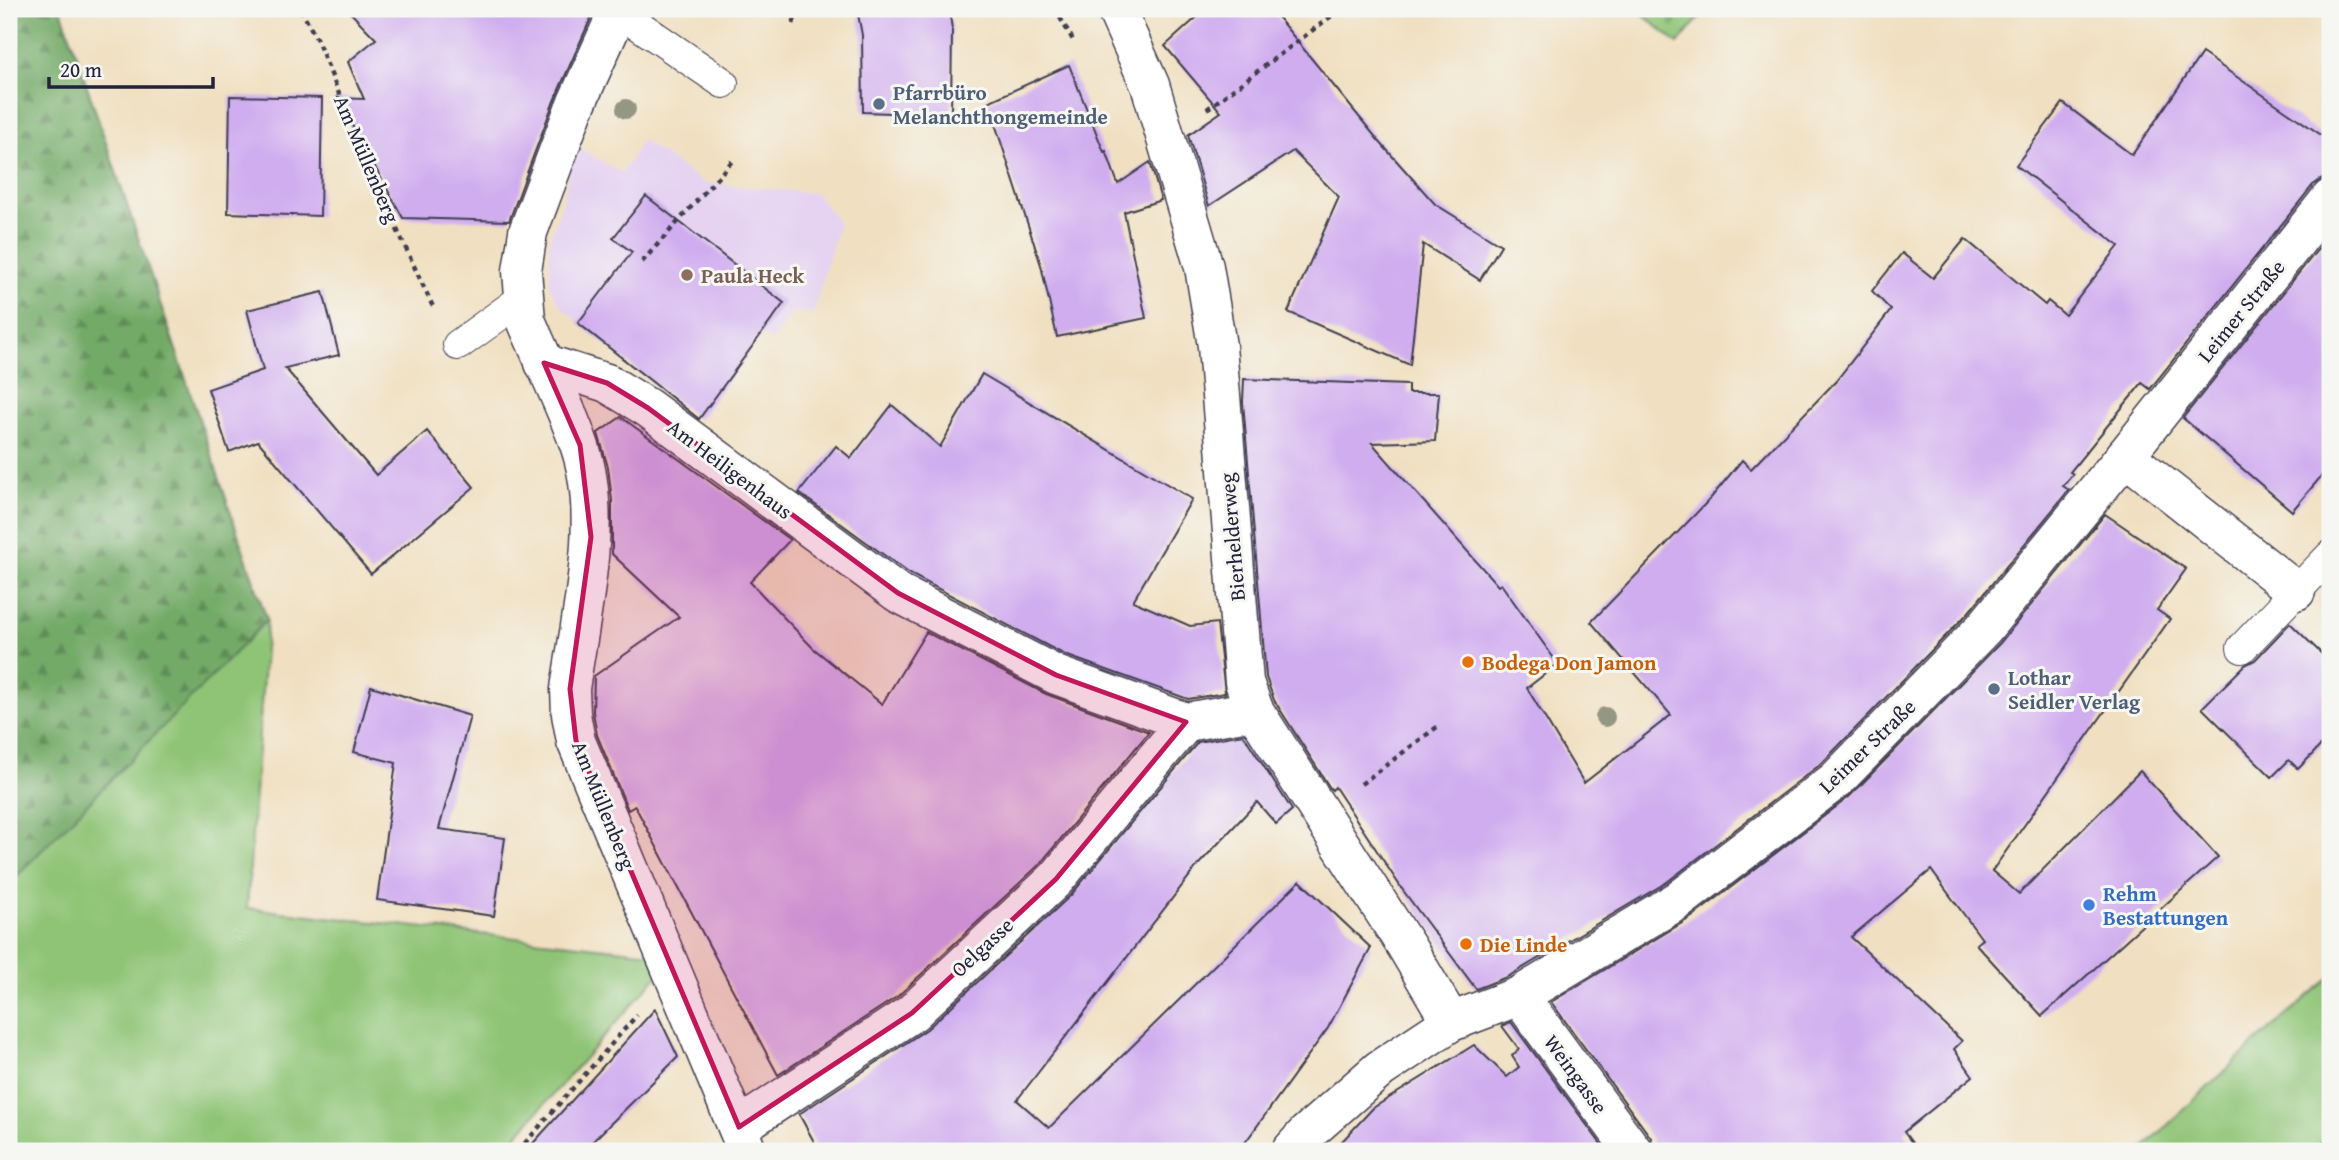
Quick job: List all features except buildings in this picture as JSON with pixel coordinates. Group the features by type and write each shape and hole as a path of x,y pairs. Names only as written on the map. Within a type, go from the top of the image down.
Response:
{"street":[{"path":"544,363 526,320 523,298 522,271 528,232 574,109 618,10"},
{"name":"Bierhelderweg","path":"1119,11 1150,85 1204,267 1217,346 1244,682 1254,710 1406,946 1451,1023"},
{"name":"Leimer Straße","path":"1292,1151 1306,1134 1380,1069 1451,1023 1519,996 1679,900 1836,780 1984,628 2330,199"},
{"name":"Am Heiligenhaus","path":"544,363 607,383 648,408 898,593 1056,675 1186,722 1254,710"},
{"name":"Am Müllenberg","path":"544,363 580,445 591,500 591,537 570,689 576,741 743,1139"},
{"path":"2125,456 2296,591"},
{"name":"Oelgasse","path":"743,1139 912,1013 1056,879 1186,722"},
{"name":"Weingasse","path":"1519,996 1633,1151"}],"lane":[{"path":"618,10 723,83"},
{"path":"458,345 523,298"},
{"path":"2242,648 2330,556"}],"path":[{"name":"Am Müllenberg","path":"301,9 317,40 376,184 433,308"},
{"path":"793,24 798,9"},
{"path":"1055,9 1067,30"},
{"path":"1163,132 1213,107 1341,9"},
{"path":"642,262 735,158"},
{"path":"1321,814 1441,724"},
{"path":"518,1151 674,972"},
{"path":"2316,1151 2330,1138"}],"highlighted area":[{"path":"544,363 607,383 648,408 898,593 1056,675 1186,722 1056,879 912,1013 739,1127 576,741 570,689 591,537 580,445"}],"shaded area":[{"name":"Paula Heck","path":"642,140 704,183 816,193 839,223 813,314 794,311 771,341 762,334 700,419 561,307 550,287 549,241 563,202 574,145 622,173"}],"green space":[{"path":"9,9 61,9 267,620 9,884"},
{"path":"1636,9 1706,9 1678,44"},
{"path":"267,620 247,908 651,953 659,974 503,1151 9,1151 9,884"},
{"path":"2330,977 2330,1151 2140,1151 2256,1042"}],"place":[{"name":"Pfarrbüro Melanchthongemeinde","path":"879,104"},
{"name":"Paula Heck","path":"687,275"},
{"name":"Bodega Don Jamon","path":"1468,662"},
{"name":"Lothar Seidler Verlag","path":"1994,689"},
{"name":"Rehm Bestattungen","path":"2089,905"},
{"name":"Die Linde","path":"1466,944"}]}
